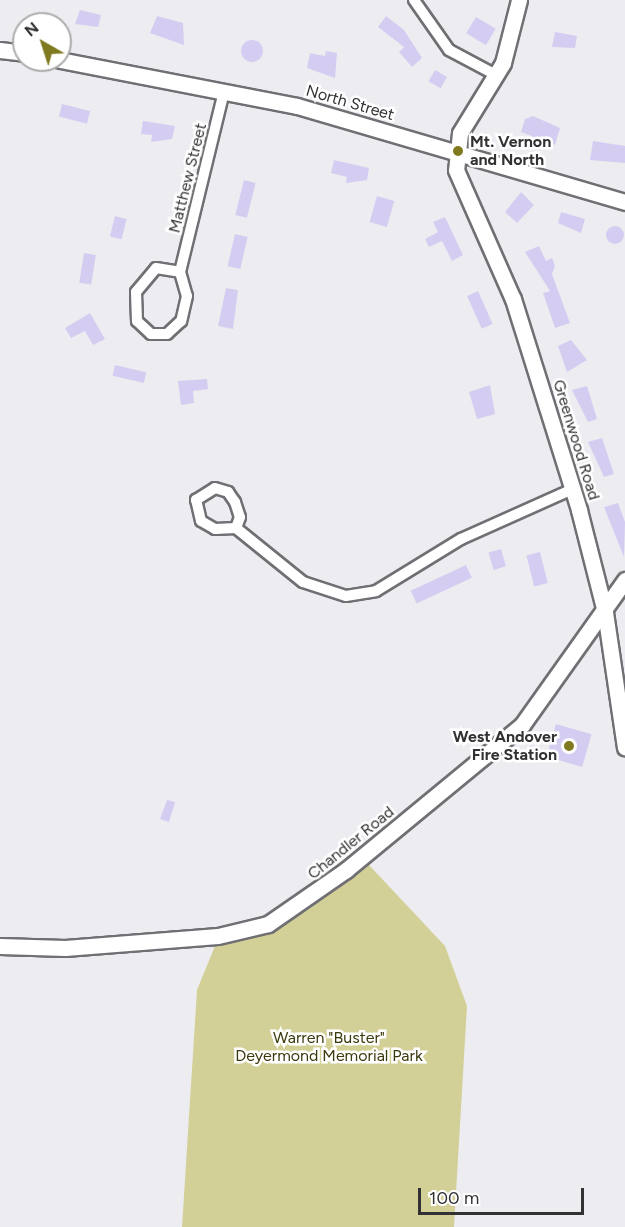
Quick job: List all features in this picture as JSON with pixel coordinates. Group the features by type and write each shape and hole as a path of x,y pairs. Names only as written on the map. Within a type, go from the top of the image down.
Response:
{"street":[{"path":"414,0 449,50 496,75"},
{"path":"458,153 460,133 496,75 513,36 519,0"},
{"name":"North Street","path":"72,62 297,106 625,202"},
{"name":"Matthew Street","path":"180,272 156,268 136,292 137,321 151,334 167,334 181,321 187,296 180,272 224,92"},
{"name":"Greenwood Road","path":"458,153 456,170 513,299 573,489 605,612 625,748"},
{"path":"236,528 240,517 228,492 215,488 196,500 201,521 215,529 236,528 303,582 346,596 376,591 461,539 573,489"},
{"name":"Chandler Road","path":"0,946 65,948 218,936 268,924 328,885 522,725 605,612 625,580"}],"green space":[{"name":"Warren \"Buster\" Deyermond Memorial Park","path":"369,865 445,946 467,1006 454,1227 182,1227 197,990 217,941 294,916"}],"building":[{"path":"80,10 101,15 98,27 75,24"},
{"path":"157,16 183,23 184,45 150,33"},
{"path":"386,16 404,30 422,58 412,67 399,52 404,47 378,27"},
{"path":"476,17 496,29 486,45 466,33"},
{"path":"555,32 577,36 575,48 552,47"},
{"path":"252,40 262,47 263,51 256,61 252,62 242,55 241,51 248,41"},
{"path":"326,51 337,53 335,78 307,68 310,53 325,56"},
{"path":"435,70 447,77 441,88 428,81"},
{"path":"62,104 90,111 87,124 59,117"},
{"path":"533,116 560,128 555,145 521,132 525,119"},
{"path":"143,121 175,126 172,139 151,142 152,135 141,134"},
{"path":"593,141 625,146 625,163 590,160"},
{"path":"334,160 369,168 367,180 346,183 347,177 331,173"},
{"path":"244,180 256,183 247,218 235,215"},
{"path":"521,192 534,205 517,223 505,212"},
{"path":"377,196 394,201 387,227 370,222"},
{"path":"561,212 585,219 581,233 558,223"},
{"path":"115,216 127,219 122,239 110,236"},
{"path":"445,217 463,255 452,261 442,241 429,247 425,239 438,232 433,222"},
{"path":"615,226 621,229 624,235 621,241 615,244 609,241 606,235 609,229"},
{"path":"235,234 248,237 240,269 228,266"},
{"path":"539,246 546,261 552,258 555,266 552,274 570,323 555,328 543,293 550,291 525,252"},
{"path":"84,253 96,255 91,285 79,283"},
{"path":"226,288 238,290 233,329 218,326"},
{"path":"478,291 493,324 482,329 467,296"},
{"path":"90,313 105,339 93,345 85,331 71,338 65,328"},
{"path":"571,340 587,360 567,372 558,346"},
{"path":"115,365 146,372 144,383 113,376"},
{"path":"207,379 208,389 193,391 194,403 181,405 178,381"},
{"path":"490,385 495,414 477,419 469,392"},
{"path":"587,386 597,419 588,422 572,390"},
{"path":"602,438 614,474 604,477 588,442"},
{"path":"618,503 625,522 624,557 604,507"},
{"path":"501,549 506,566 493,570 489,553"},
{"path":"540,552 548,583 534,586 526,555"},
{"path":"466,565 472,578 417,603 411,591"},
{"name":"West Andover Fire Station","path":"556,724 592,734 582,767 547,757"},
{"path":"167,800 175,802 169,822 160,819"}],"place":[{"name":"Mt. Vernon and North","path":"458,151"},
{"name":"West Andover Fire Station","path":"569,746"}]}
